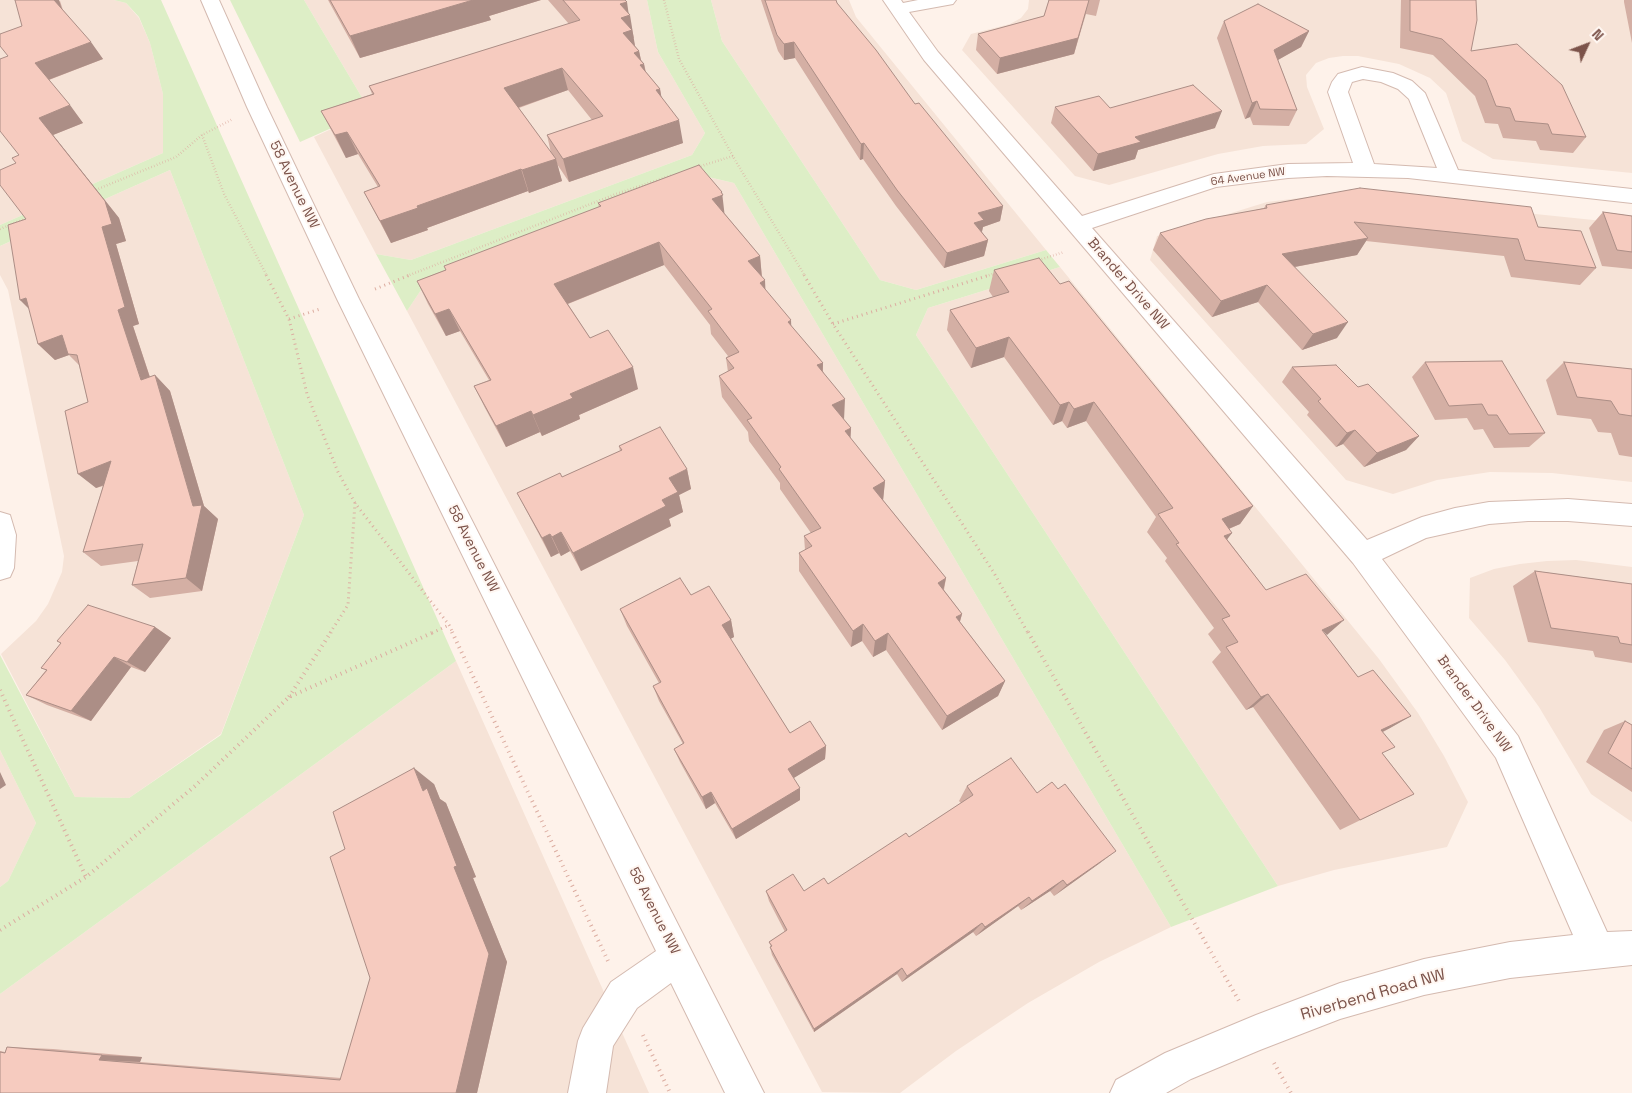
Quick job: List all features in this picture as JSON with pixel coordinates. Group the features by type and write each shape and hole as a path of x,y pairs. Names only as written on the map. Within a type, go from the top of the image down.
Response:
{"street":[{"name":"58 Avenue NW","path":"210,0 256,107 348,300 745,1093"},
{"name":"Brander Drive NW","path":"895,4 947,0"},
{"name":"Brander Drive NW","path":"895,4 931,56 1363,555 1507,747 1597,950"},
{"path":"1366,170 1338,92 1341,82 1346,78 1362,73 1396,81 1405,85 1418,97 1450,175"},
{"name":"64 Avenue NW","path":"1084,234 1214,181 1288,171 1366,170 1450,175 1632,196"},
{"path":"1363,555 1392,540 1422,528 1455,519 1489,513 1528,510 1568,510 1632,515"},
{"path":"0,523 2,535 0,568"},
{"name":"Riverbend Road NW","path":"1128,1093 1178,1066 1256,1032 1340,1002 1424,977 1510,960 1632,948"},
{"path":"587,1093 596,1041 624,995 677,957"}],"path":[{"path":"664,0 679,59 733,156 833,324 994,573 1291,1093"},
{"path":"85,194 176,157 202,135 256,107"},
{"path":"202,135 224,194 289,319 307,394 338,472 355,504 448,625 482,691 670,1093"},
{"path":"690,169 733,156"},
{"path":"289,319 348,300 616,194 682,172"},
{"path":"0,229 31,216"},
{"path":"1027,264 1084,234"},
{"path":"833,324 1000,272"},
{"path":"0,930 86,877 195,786 289,697 348,605 355,504"},
{"path":"289,697 448,625"},
{"path":"0,690 86,877"}],"shaded area":[{"path":"0,0 114,0 126,3 139,18 150,43 163,94 163,153 0,225"},
{"path":"304,0 647,0 658,52 705,133 692,155 411,260 376,254 314,137 370,111"},
{"path":"711,0 849,0 856,17 1046,250 916,290 880,280 722,41"},
{"path":"1029,0 1632,0 1632,173 1493,159 1462,141 1446,93 1430,78 1399,64 1358,56 1343,56 1329,58 1316,63 1306,75 1307,87 1324,129 1306,144 1263,146 1218,154 1109,185 1075,176 962,50 971,34 1010,24 1021,18 1028,9"},
{"path":"170,170 304,515 221,734 129,798 75,797 1,654 36,621 48,604 62,572 64,556 8,290 0,275 0,246"},
{"path":"704,176 734,183 1171,927 1099,962 1028,1003 956,1051 900,1093 822,1092 407,311 425,284"},
{"path":"1316,196 1381,198 1632,224 1632,482 1552,473 1490,472 1437,480 1393,494 1346,480 1150,260 1157,236 1267,202"},
{"path":"1060,267 1379,659 1418,713 1444,756 1468,802 1447,847 1334,870 1278,886 916,335 928,308"},
{"path":"1576,560 1632,567 1632,822 1591,794 1539,707 1505,660 1469,618 1470,578 1494,569 1520,564"},
{"path":"456,661 649,1093 0,1093 0,994"},
{"path":"0,750 36,823 8,881 0,887"}],"green space":[{"path":"114,0 161,0 456,661 0,994 0,887 8,881 36,823 0,750 0,655 75,797 129,798 221,735 304,515 170,170 0,246 0,225 163,153 163,94 150,43 139,17 126,3"},
{"path":"230,0 304,0 370,111 300,142"},
{"path":"647,0 711,0 722,41 880,280 916,290 1046,250 1060,267 928,308 916,335 1278,886 1171,927 734,183 704,176 425,284 407,311 376,254 411,260 692,155 705,133 658,52"}],"building":[{"path":"15,0 54,0 91,42 35,63 70,105 39,118 105,201 112,224 102,227 125,307 118,310 141,380 155,375 193,506 202,505 186,578 132,585 143,544 83,552 111,461 78,474 65,411 88,402 77,355 68,354 62,335 38,344 26,298 20,300 8,225 26,219 0,185 0,170 16,163 12,158 19,155 0,131 0,59 8,56 0,46 0,34 22,26"},
{"path":"330,0 473,0 350,36"},
{"path":"563,0 625,0 627,2 620,4 630,15 621,18 632,30 623,33 639,51 634,53 644,64 640,65 660,89 656,90 679,120 563,159 547,135 603,116 562,68 504,88 556,159 521,169 380,221 364,192 380,186 347,132 335,135 321,111 374,94 369,86 580,20"},
{"path":"765,0 836,0 876,50 915,104 919,103 1003,206 978,213 984,220 974,223 988,240 947,253 897,190 864,143 861,144 794,42 784,44 777,35"},
{"path":"1049,0 1089,0 1078,38 1000,58 978,34 1044,16"},
{"path":"1410,0 1476,0 1477,20 1471,51 1517,44 1562,85 1586,137 1552,134 1548,124 1515,121 1510,108 1496,106 1486,80 1442,39 1410,31"},
{"path":"1258,4 1309,31 1274,50 1297,110 1260,109 1257,101 1252,103 1224,21"},
{"path":"1193,85 1222,111 1135,137 1141,142 1098,154 1055,107 1099,96 1110,108"},
{"path":"699,165 722,192 723,195 712,199 760,256 748,261 765,280 760,283 791,320 788,322 823,363 817,365 845,399 832,405 851,428 845,431 885,481 873,488 946,578 938,583 962,614 956,617 1005,681 947,716 888,633 875,641 863,624 853,631 799,553 812,546 804,536 821,528 747,420 752,418 719,376 734,368 726,358 739,352 708,311 712,309 659,242 554,284 590,338 608,330 633,367 570,394 573,398 533,415 531,411 496,426 474,386 491,380 449,309 435,314 417,281 446,270 444,266 601,206 598,203"},
{"path":"1360,188 1531,207 1538,227 1581,231 1596,268 1525,260 1518,239 1354,222 1368,238 1282,254 1348,322 1313,334 1267,285 1221,301 1160,233 1206,219 1267,208 1266,205"},
{"path":"1603,212 1632,216 1632,252 1617,250"},
{"path":"1039,258 1060,284 1069,281 1253,506 1222,519 1232,533 1224,536 1266,590 1306,574 1344,620 1322,630 1358,677 1373,670 1411,716 1381,730 1395,747 1382,753 1414,794 1360,820 1268,694 1261,697 1226,647 1238,642 1222,619 1230,616 1176,544 1179,543 1158,514 1173,508 1094,402 1074,409 1069,402 1060,405 1009,337 976,348 950,310 1009,292 994,270"},
{"path":"1502,361 1545,433 1509,434 1497,415 1488,415 1482,404 1449,406 1425,362"},
{"path":"1564,362 1632,369 1632,416 1619,414 1611,401 1577,397"},
{"path":"1336,365 1358,387 1368,384 1419,436 1377,453 1355,430 1347,433 1318,401 1321,399 1292,367"},
{"path":"660,427 687,469 669,478 678,492 662,500 666,506 573,553 561,532 552,537 550,534 542,538 517,493 560,473 562,477 622,450 619,446"},
{"path":"1535,571 1632,584 1632,645 1620,643 1618,637 1551,628"},
{"path":"680,578 691,595 709,586 731,620 722,625 790,733 810,721 826,746 788,769 800,788 732,829 711,792 702,797 674,749 684,743 653,686 661,682 620,609"},
{"path":"88,605 155,627 127,662 114,657 71,711 26,695 47,670 41,668 61,643 57,641"},
{"path":"1625,721 1632,725 1632,769 1608,753"},
{"path":"1011,758 1037,793 1052,782 1058,789 1065,784 1116,851 1067,885 1063,880 1032,901 1029,897 985,927 982,923 907,976 902,968 814,1029 770,947 772,946 769,942 787,930 766,891 793,874 804,891 824,878 828,884 906,833 909,837 973,795 967,786"},
{"path":"414,768 423,791 427,788 457,866 454,867 489,954 456,1093 0,1093 0,1052 5,1053 7,1047 102,1055 99,1060 340,1080 370,978 330,857 345,849 333,812"}]}
